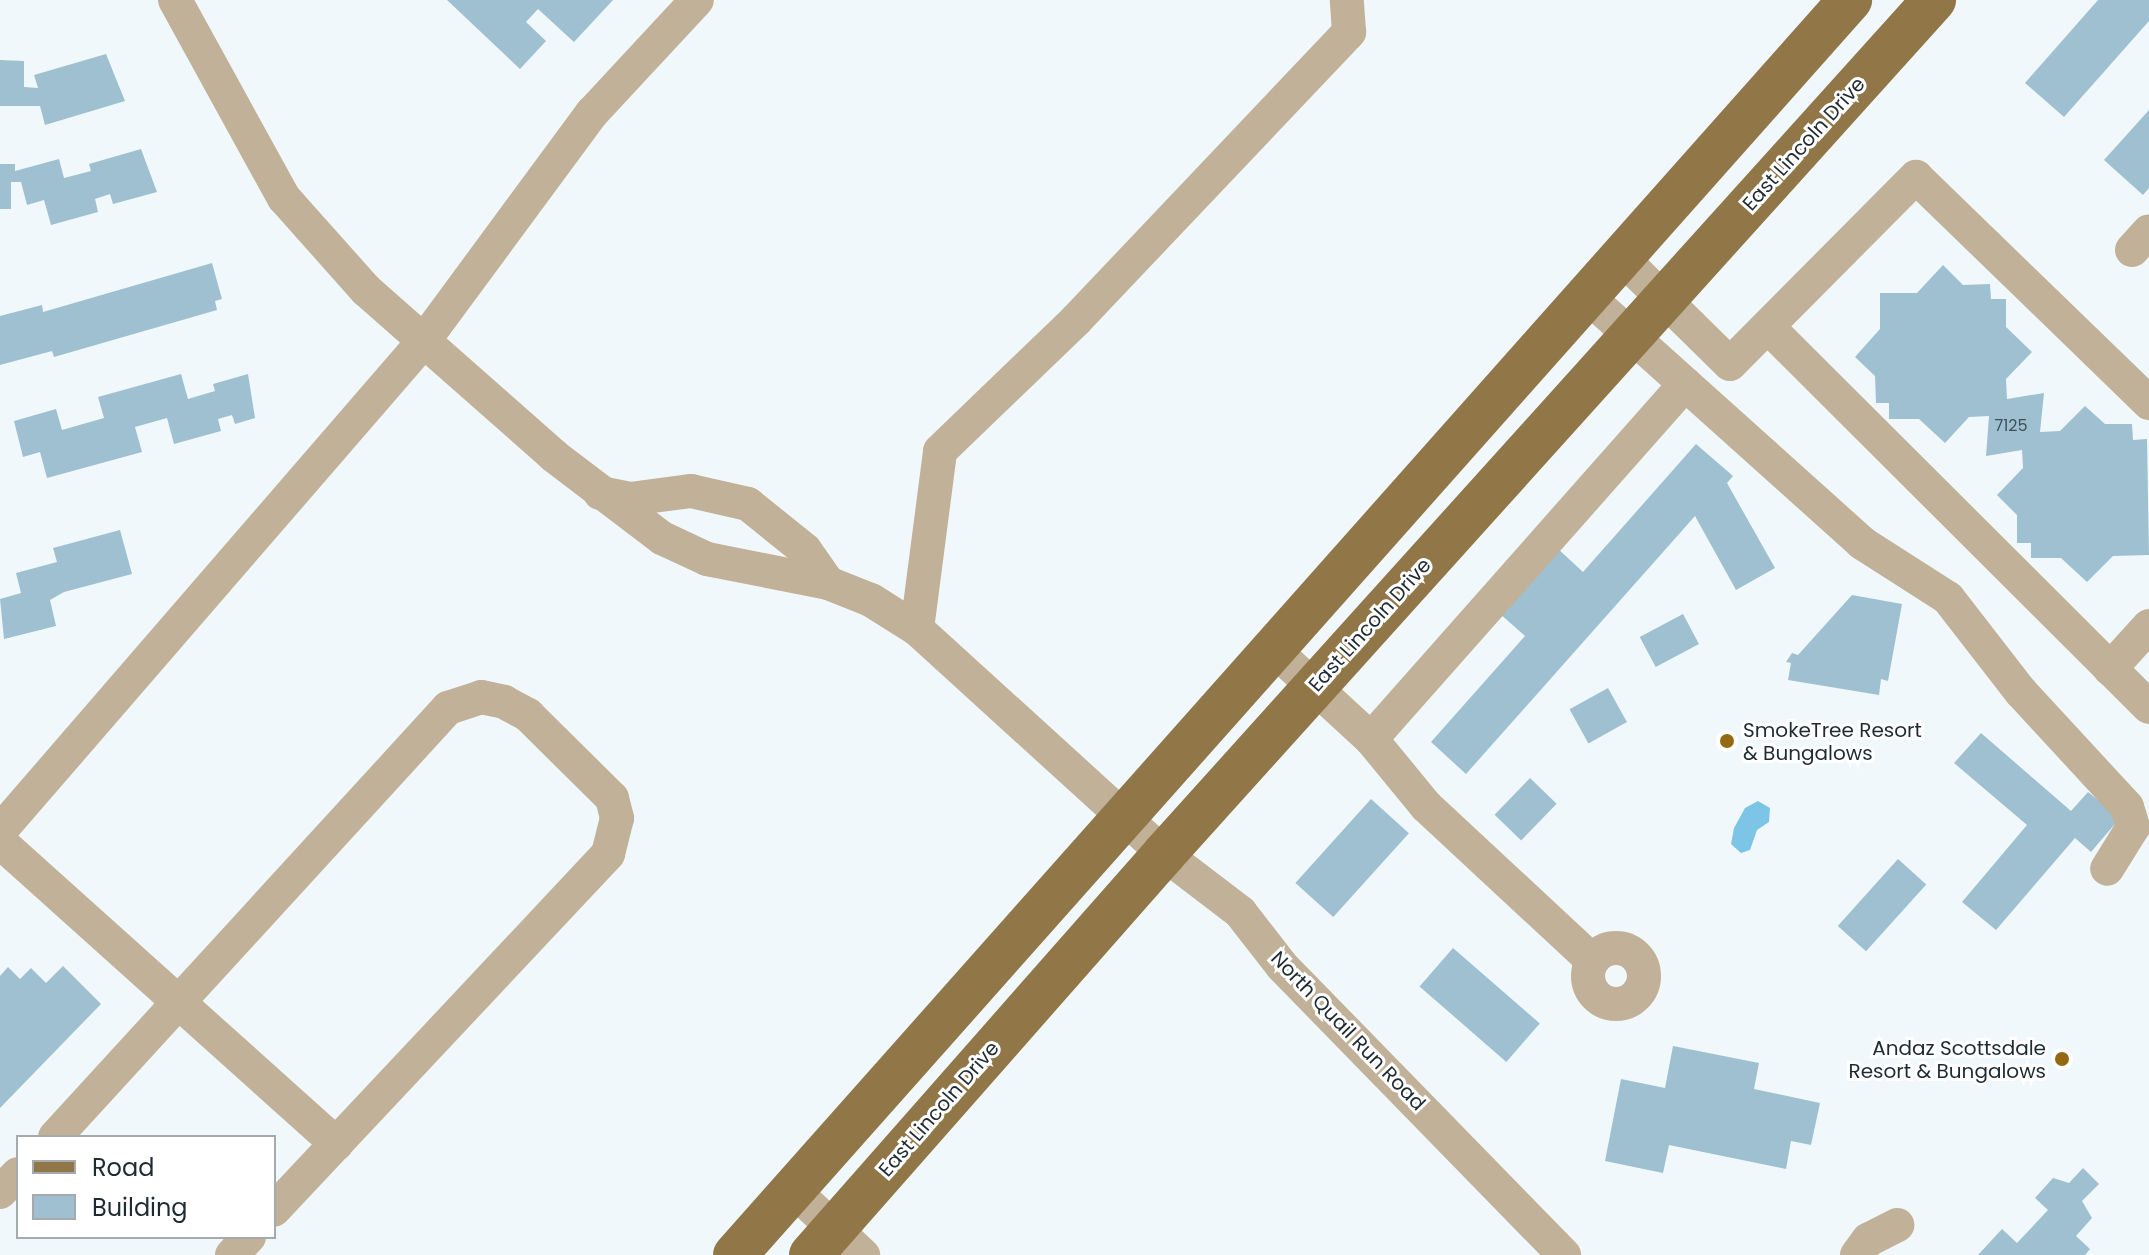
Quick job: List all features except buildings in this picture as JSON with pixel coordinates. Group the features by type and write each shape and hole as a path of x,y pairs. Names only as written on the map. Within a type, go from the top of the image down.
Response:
{"main road":[{"path":"735,1255 1850,0"},
{"name":"East Lincoln Drive","path":"836,1246 1164,854 1934,0"}],"street":[{"name":"North Quail Run Road","path":"175,0 284,198 357,281 423,342 600,493 662,538 707,559 828,583 871,600 917,629 1164,854 1240,912 1282,966 1564,1255"},
{"path":"0,831 423,342 592,113 697,0"},
{"path":"917,629 940,451 1076,320 1349,32 1347,0"},
{"path":"1622,258 1730,364 1916,177 2149,403"},
{"path":"1587,296 1862,543 1948,598 2021,692 2127,807 2133,827 2107,869"},
{"path":"1768,327 2149,707"},
{"path":"1371,739 1685,384"},
{"path":"600,493 630,499 691,491 748,504 805,550 828,583"},
{"path":"2110,669 2149,626"},
{"path":"1273,649 1371,739 1426,806 1592,960"},
{"path":"57,1135 448,708 481,697 504,702 528,715 612,798 617,818 608,854 276,1208"},
{"path":"0,842 336,1144"},
{"path":"0,1192 16,1176"},
{"path":"793,1190 836,1246"},
{"path":"1857,1255 1868,1240 1897,1225"},
{"path":"232,1255 247,1239"}],"water":[{"path":"1758,801 1770,808 1769,822 1757,830 1750,850 1741,853 1731,844 1734,828 1745,808"}],"place":[{"name":"SmokeTree Resort & Bungalows","path":"1727,741"},
{"name":"Andaz Scottsdale Resort & Bungalows","path":"2062,1059"}]}
